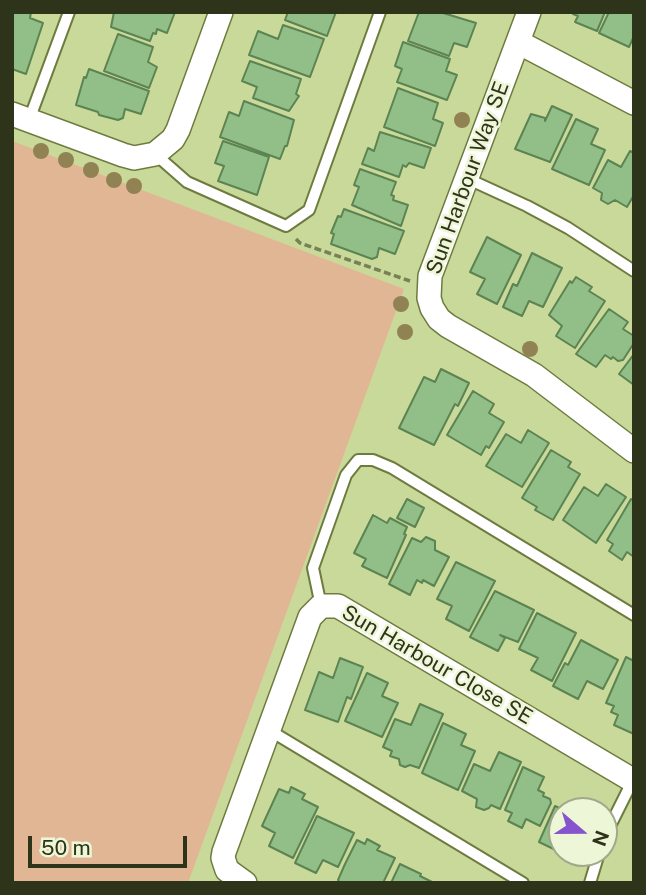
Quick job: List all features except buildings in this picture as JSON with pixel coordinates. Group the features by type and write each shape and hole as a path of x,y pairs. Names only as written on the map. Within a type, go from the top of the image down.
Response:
{"street":[{"path":"21,117 123,155 134,158 155,154 173,139 178,130 221,12"},
{"name":"Sun Harbour Way SE","path":"528,12 430,276 428,288 432,308 444,323 534,375 634,451"},
{"path":"518,42 634,103"},
{"name":"Sun Harbour Close SE","path":"245,883 227,870 224,852 310,617 321,606 338,606 633,780"}],"lane":[{"path":"21,117 69,12"},
{"path":"155,154 187,182 286,226 309,210 380,12"},
{"path":"466,178 527,205 634,271"},
{"path":"321,606 313,568 342,486 346,475 358,460 373,460 392,468 634,615"},
{"path":"269,730 523,883"},
{"path":"618,810 633,780"}],"path":[{"path":"286,226 300,243 428,288"}],"shaded area":[{"path":"12,141 404,289 188,883 12,883"}]}
